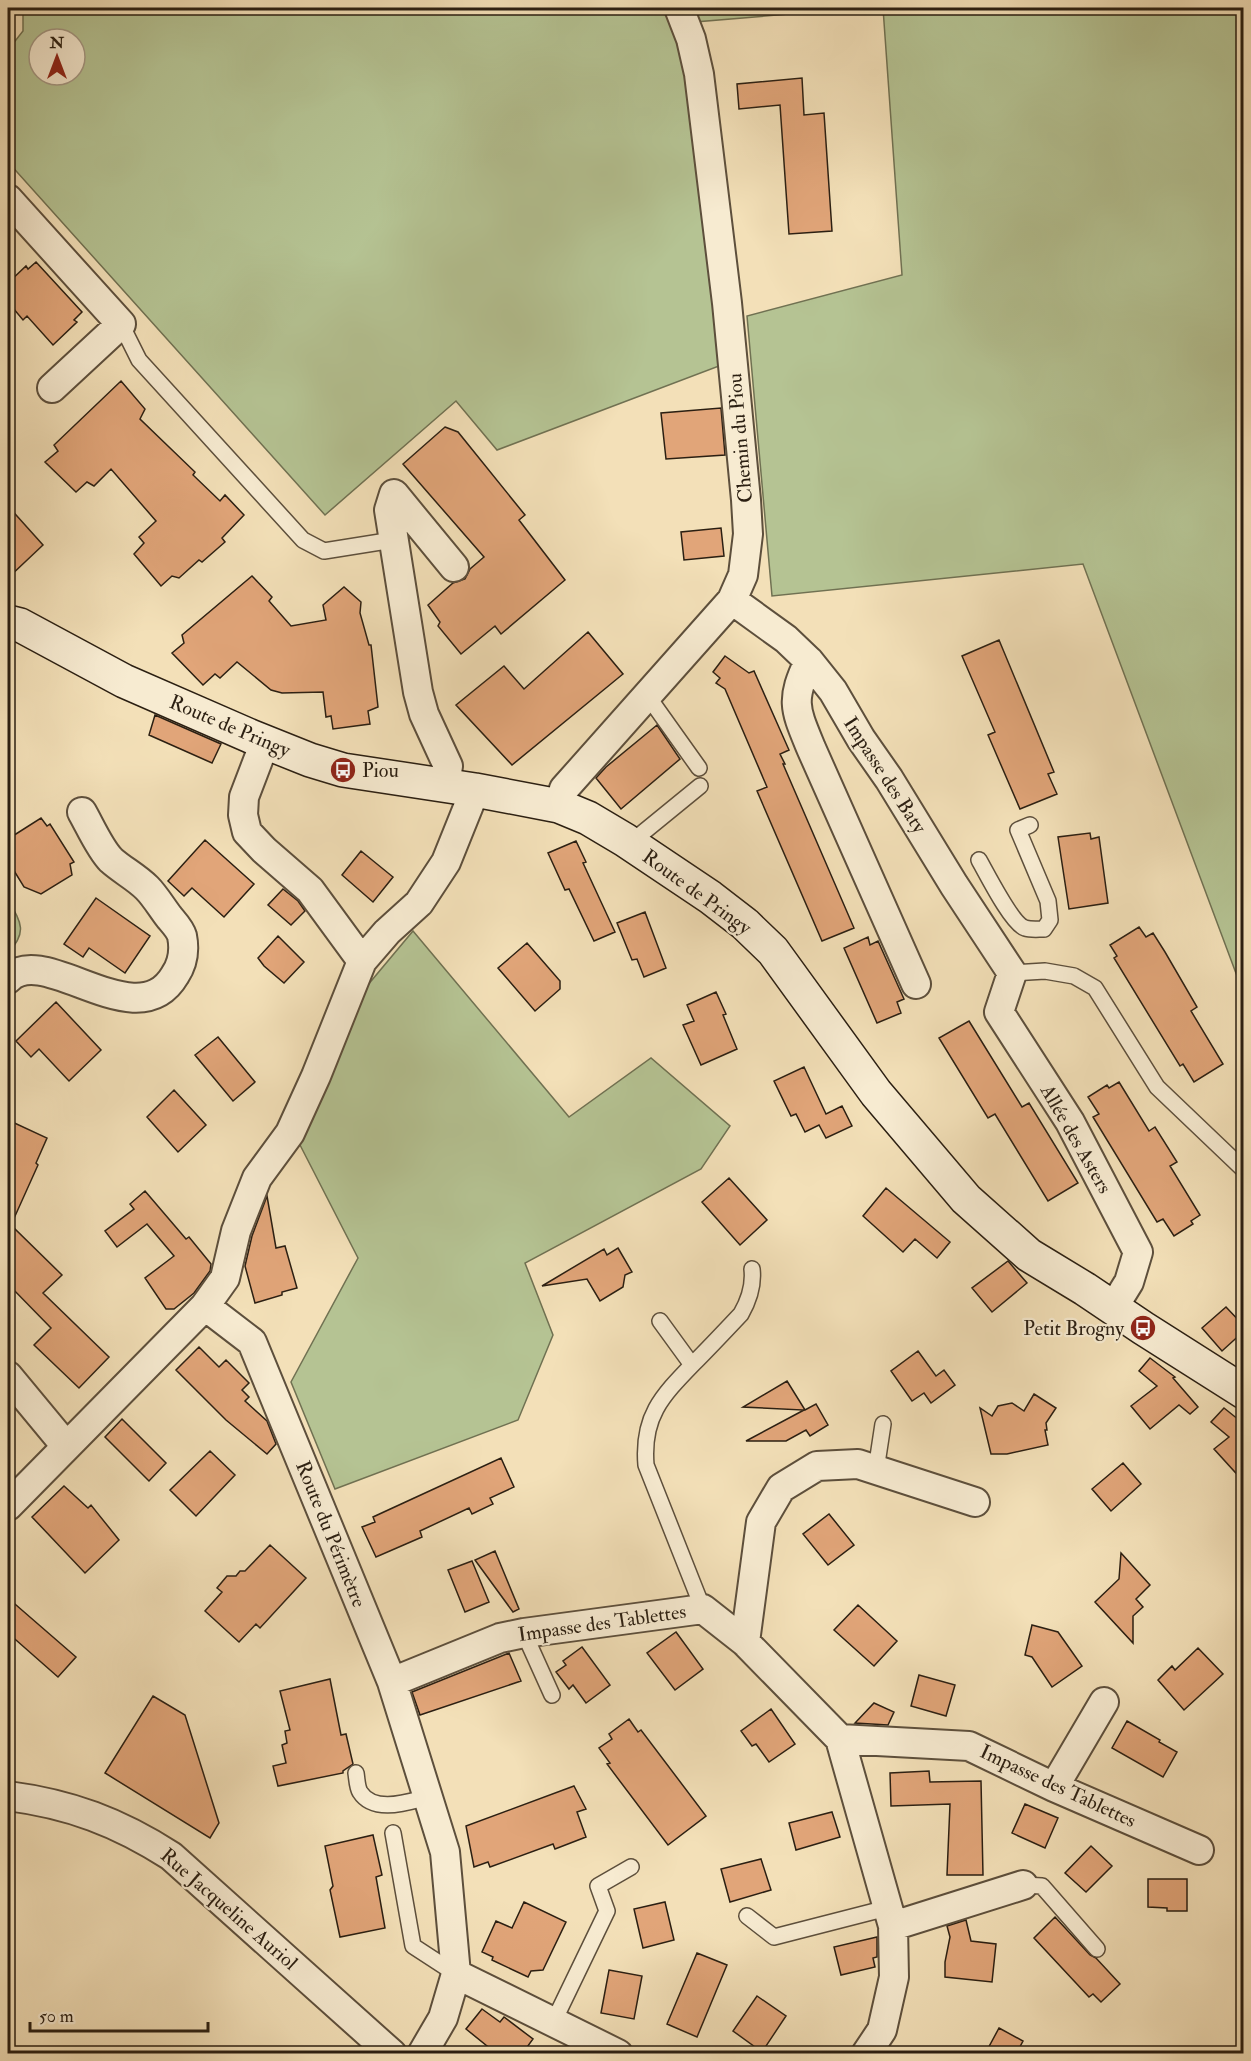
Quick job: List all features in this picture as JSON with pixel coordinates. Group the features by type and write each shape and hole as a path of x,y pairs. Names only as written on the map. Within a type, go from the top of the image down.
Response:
{"street":[{"name":"Chemin du Piou","path":"559,806 564,789 732,600 743,575 748,534 746,500 727,303 699,74 691,39 680,8"},
{"path":"8,199 121,324 52,388"},
{"path":"8,1506 205,1306 225,1278 236,1231 257,1178 290,1133 316,1076 362,961 387,932 419,903 446,862 460,788 424,714 418,692 389,510 394,494 454,567"},
{"name":"Impasse des Baty","path":"732,600 786,639 809,661 833,692 1012,973"},
{"name":"Route de Pringy","path":"8,622 20,625 124,681 310,760 343,770 559,806 588,818 710,897 745,924 773,951 876,1093 966,1199 1029,1255 1244,1392"},
{"path":"809,661 799,682 796,709 811,748 916,984"},
{"path":"265,742 244,797 243,815 247,832 310,890 362,961"},
{"path":"8,979 14,972 41,971 125,998 141,998 157,995 170,984 181,965 184,948 181,933 147,888 109,858 82,812"},
{"name":"Allée des Asters","path":"1012,973 999,1012 1070,1122 1138,1252 1129,1282 1113,1308"},
{"name":"Route du Périmètre","path":"205,1306 252,1342 392,1682 445,1852 456,1974 434,2047"},
{"path":"8,1376 66,1446"},
{"path":"745,1642 761,1522 781,1488 818,1466 858,1464 975,1502"},
{"name":"Impasse des Tablettes","path":"392,1682 500,1638 703,1609 745,1642 840,1738 890,1917 894,1977 882,2030 866,2054"},
{"path":"1054,1787 1104,1702"},
{"name":"Impasse des Tablettes","path":"840,1738 969,1746 1054,1787 1199,1850"},
{"name":"Rue Jacqueline Auriol","path":"8,1796 59,1804 91,1814 141,1836 171,1856 392,2054"},
{"path":"890,1917 1023,1885"},
{"path":"456,1974 618,2054"}],"lane":[{"path":"121,324 139,360 303,540 324,551 393,540"},
{"path":"647,695 699,768"},
{"path":"637,849 640,835 700,786"},
{"path":"979,860 1014,919 1022,928 1033,930 1044,928 1050,920 1048,901 1018,830 1030,825"},
{"path":"1012,973 1045,971 1074,976 1095,988 1157,1087 1244,1170"},
{"path":"703,1609 646,1465 644,1449 654,1410 666,1392 741,1314 748,1301 754,1280 752,1269"},
{"path":"660,1321 692,1365"},
{"path":"876,1470 883,1424"},
{"path":"524,1633 552,1695"},
{"path":"357,1773 359,1791 368,1802 382,1805 428,1797"},
{"path":"393,1833 413,1946 456,1974"},
{"path":"553,2023 607,1911 598,1886 631,1867"},
{"path":"1023,1885 1042,1886 1097,1949"},
{"path":"747,1916 774,1937 890,1917"}],"green space":[{"path":"23,8 860,8 695,22 719,366 497,450 456,401 325,515 8,162 8,50 23,31"},
{"path":"883,8 1243,8 1243,992 1083,564 772,596 747,316 902,275"},
{"path":"8,900 19,921 20,933 8,953"},
{"path":"413,931 569,1117 651,1058 730,1126 701,1169 525,1263 553,1335 518,1420 335,1489 291,1382 358,1258 299,1143 367,986"}],"building":[{"path":"802,78 804,115 824,113 832,231 789,234 780,105 739,109 737,84"},
{"path":"36,262 82,312 74,320 77,322 53,345 27,316 23,320 8,302 8,283 26,266 28,269"},
{"path":"121,381 145,409 140,419 195,472 193,475 220,501 225,495 244,515 222,538 225,542 202,562 199,560 179,578 172,576 161,586 134,554 144,543 139,537 156,521 111,469 94,486 87,482 76,492 45,462 58,451 54,445"},
{"path":"721,408 725,455 666,459 661,413"},
{"path":"445,427 458,432 525,515 519,520 565,580 501,634 495,626 461,654 438,626 440,622 428,605 453,583 465,579 470,569 484,557 403,464"},
{"path":"8,506 43,545 8,578"},
{"path":"721,528 724,556 684,560 681,532"},
{"path":"252,576 272,597 269,601 291,626 326,620 323,605 344,587 361,602 360,613 369,645 371,645 378,707 368,711 370,724 333,729 331,716 326,717 323,692 282,693 271,690 237,662 220,678 215,674 203,685 172,653 184,643 182,635"},
{"path":"588,632 623,674 512,765 456,705 504,666 524,689"},
{"path":"999,640 1054,772 1048,774 1057,794 1020,809 988,735 995,732 962,656"},
{"path":"725,656 749,673 754,671 789,750 780,754 785,764 783,764 854,928 822,941 757,791 767,787 725,689 716,683 720,678 713,672"},
{"path":"155,715 221,744 212,763 149,735"},
{"path":"657,725 680,759 621,809 596,778"},
{"path":"41,818 47,826 50,824 74,862 70,864 72,875 41,894 24,887 8,861 8,839"},
{"path":"1090,833 1091,839 1099,837 1108,903 1069,909 1058,837"},
{"path":"205,840 254,884 224,917 192,888 184,896 168,881"},
{"path":"576,841 586,862 583,863 615,932 594,941 569,889 565,890 548,853"},
{"path":"361,851 393,877 373,902 342,875"},
{"path":"283,889 298,901 305,911 291,925 268,905"},
{"path":"96,898 150,936 125,973 89,948 83,957 64,944"},
{"path":"645,912 666,968 644,977 637,959 632,960 617,923"},
{"path":"1139,927 1146,937 1153,933 1165,952 1197,1007 1191,1011 1223,1064 1194,1082 1183,1064 1180,1066 1114,958 1117,956 1110,945"},
{"path":"278,936 304,962 284,983 258,958"},
{"path":"868,937 870,945 878,941 904,999 897,1002 901,1013 877,1023 844,948"},
{"path":"527,943 560,981 560,989 535,1011 498,968"},
{"path":"716,992 737,1049 701,1065 683,1025 694,1021 687,1005"},
{"path":"56,1002 101,1050 69,1081 39,1049 31,1057 16,1041"},
{"path":"969,1021 1022,1107 1029,1103 1078,1183 1048,1201 995,1114 988,1118 939,1038"},
{"path":"218,1037 255,1082 233,1101 195,1055"},
{"path":"804,1067 826,1114 842,1106 852,1126 826,1138 819,1125 805,1132 796,1114 791,1116 774,1081"},
{"path":"1119,1082 1149,1131 1155,1127 1177,1162 1170,1166 1200,1215 1191,1221 1193,1224 1174,1236 1163,1219 1157,1222 1093,1117 1099,1114 1088,1097 1107,1085 1109,1088"},
{"path":"174,1090 206,1125 178,1152 147,1117"},
{"path":"8,1120 47,1138 36,1163 38,1165 11,1225 62,1275 43,1293 109,1357 79,1388 34,1345 51,1328 8,1284"},
{"path":"729,1178 767,1220 740,1245 702,1202"},
{"path":"886,1188 950,1242 937,1258 915,1239 903,1252 863,1216"},
{"path":"145,1191 211,1264 210,1271 194,1293 174,1309 166,1309 145,1278 174,1256 147,1224 117,1247 105,1231 134,1209 130,1204"},
{"path":"267,1196 276,1248 285,1246 297,1288 255,1303 245,1266 252,1236"},
{"path":"618,1248 632,1272 625,1275 623,1287 600,1301 587,1279 542,1286 604,1249 607,1255"},
{"path":"1008,1261 1027,1283 992,1312 972,1288"},
{"path":"1226,1307 1244,1326 1244,1331 1222,1351 1202,1328"},
{"path":"199,1347 219,1367 226,1360 249,1383 242,1390 249,1397 245,1401 267,1421 276,1444 267,1454 226,1420 176,1370"},
{"path":"918,1351 936,1376 944,1370 955,1385 931,1403 924,1393 912,1401 891,1371"},
{"path":"1150,1358 1175,1377 1173,1378 1198,1407 1190,1414 1179,1405 1150,1429 1131,1406 1157,1386 1139,1371"},
{"path":"787,1381 805,1410 816,1404 828,1425 810,1436 806,1430 786,1441 746,1441 804,1410 743,1407"},
{"path":"1034,1394 1056,1408 1046,1423 1048,1445 1007,1454 991,1454 980,1408 992,1416 998,1406 1012,1403 1024,1411"},
{"path":"1224,1408 1244,1424 1244,1482 1214,1449 1229,1437 1211,1422"},
{"path":"122,1419 166,1463 149,1481 105,1437"},
{"path":"210,1451 235,1475 196,1516 170,1490"},
{"path":"501,1458 514,1487 490,1498 493,1504 472,1514 469,1508 420,1531 422,1537 376,1557 362,1527 375,1522 373,1517"},
{"path":"1123,1463 1141,1484 1111,1511 1092,1489"},
{"path":"64,1486 88,1508 91,1505 119,1540 85,1573 32,1517"},
{"path":"829,1514 854,1545 828,1565 803,1534"},
{"path":"270,1545 306,1578 260,1628 256,1624 239,1642 205,1611 222,1592 217,1588 227,1576 236,1576 240,1571 245,1571"},
{"path":"495,1551 519,1609 513,1612 475,1560"},
{"path":"1121,1553 1150,1585 1136,1599 1143,1607 1133,1616 1133,1643 1095,1602 1119,1579"},
{"path":"472,1561 489,1602 465,1612 448,1570"},
{"path":"8,1598 76,1657 58,1677 8,1633"},
{"path":"858,1605 897,1641 874,1666 834,1630"},
{"path":"1032,1625 1058,1632 1082,1666 1052,1687 1032,1657 1025,1655"},
{"path":"676,1632 703,1669 675,1690 647,1653"},
{"path":"582,1647 610,1685 586,1703 573,1685 569,1689 556,1672 566,1665 563,1661"},
{"path":"1198,1648 1223,1674 1184,1710 1158,1680 1172,1666 1175,1670"},
{"path":"509,1653 521,1681 420,1715 412,1692"},
{"path":"919,1675 955,1685 946,1716 911,1706"},
{"path":"330,1679 341,1735 346,1734 353,1764 343,1773 278,1786 273,1766 286,1763 282,1745 287,1743 285,1731 290,1730 280,1691"},
{"path":"153,1696 185,1715 219,1823 210,1838 105,1773"},
{"path":"874,1703 894,1712 888,1725 855,1723"},
{"path":"771,1709 795,1744 769,1762 756,1744 752,1746 741,1731"},
{"path":"629,1719 638,1732 641,1730 706,1816 668,1845 607,1764 610,1763 599,1748 612,1739 609,1734"},
{"path":"1127,1721 1177,1752 1163,1777 1112,1748"},
{"path":"929,1771 930,1782 981,1781 983,1875 947,1875 950,1804 891,1806 890,1773"},
{"path":"574,1786 586,1809 577,1812 586,1837 555,1849 553,1844 490,1867 488,1862 474,1867 466,1826"},
{"path":"1025,1804 1058,1818 1045,1848 1012,1833"},
{"path":"832,1812 840,1837 796,1850 789,1823"},
{"path":"373,1835 382,1875 376,1877 385,1928 340,1937 330,1890 333,1886 325,1846"},
{"path":"1091,1846 1112,1866 1086,1892 1065,1873"},
{"path":"761,1859 771,1890 730,1902 721,1869"},
{"path":"1148,1879 1187,1879 1187,1911 1167,1911 1167,1908 1148,1907"},
{"path":"524,1902 566,1922 543,1970 531,1971 528,1977 492,1960 493,1957 482,1952 496,1921 512,1928"},
{"path":"665,1902 674,1940 643,1948 634,1909"},
{"path":"1055,1917 1120,1984 1101,2002 1093,1994 1089,1997 1034,1938"},
{"path":"966,1920 971,1941 996,1944 992,1982 945,1977 945,1962 950,1937 947,1926"},
{"path":"877,1937 877,1957 873,1958 875,1967 841,1975 834,1947"},
{"path":"697,1953 727,1965 697,2037 667,2024"},
{"path":"609,1970 642,1976 634,2019 601,2013"},
{"path":"757,1996 786,2016 762,2052 733,2031"},
{"path":"482,2009 500,2022 504,2017 533,2039 522,2054 497,2054 466,2029"},
{"path":"999,2028 1023,2041 1016,2054 985,2054"}],"place":[{"name":"Piou","path":"343,770"},
{"name":"Petit Brogny","path":"1143,1328"}]}
